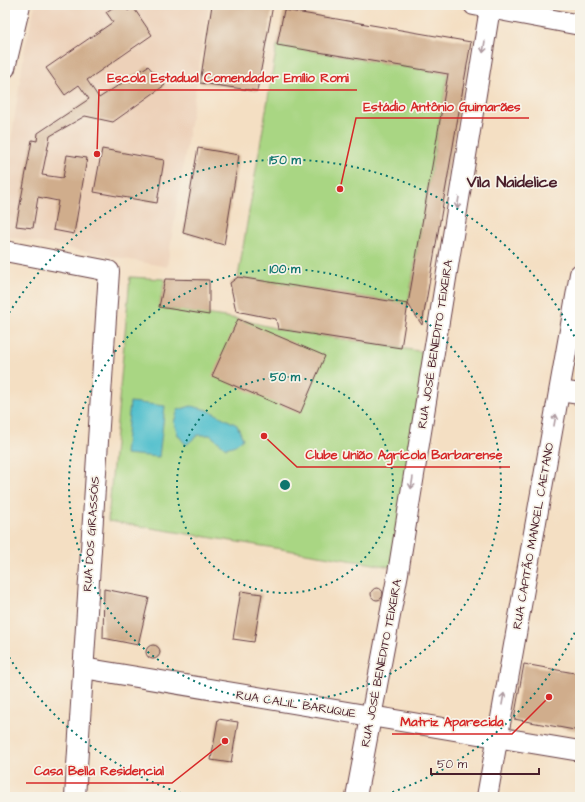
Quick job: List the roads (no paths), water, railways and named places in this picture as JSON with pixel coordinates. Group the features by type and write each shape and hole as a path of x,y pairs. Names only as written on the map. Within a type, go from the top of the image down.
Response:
{"street":[{"path":"6,59 20,5"},
{"path":"482,7 580,25"},
{"name":"RUA JOSÉ BENEDITO TEIXEIRA","path":"356,797 398,573 482,7"},
{"name":"RUA DOS GIRASSÓIS","path":"5,251 109,271 74,797"},
{"name":"RUA CAPITÃO MANOEL CAETANO","path":"487,797 496,737 560,391 580,274"},
{"path":"560,391 580,394"},
{"name":"RUA CALIL BARUQUE","path":"83,668 580,751"}],"water":[{"path":"130,402 165,406 159,457 125,454"},
{"path":"191,406 208,410 237,425 243,439 235,445 226,448 210,435 198,435 186,445 178,435 174,422 178,410"}],"place":[{"name":"Escola Estadual Comendador Emílio Romi","path":"97,154"},
{"name":"Estádio Antônio Guimarães","path":"340,189"},
{"name":"Clube União Agrícola Barbarense","path":"264,436"},
{"name":"Matriz Aparecida","path":"549,697"},
{"name":"Casa Bella Residencial","path":"225,741"}],"district":[{"name":"Vila Naidelice","path":"512,181"}]}
